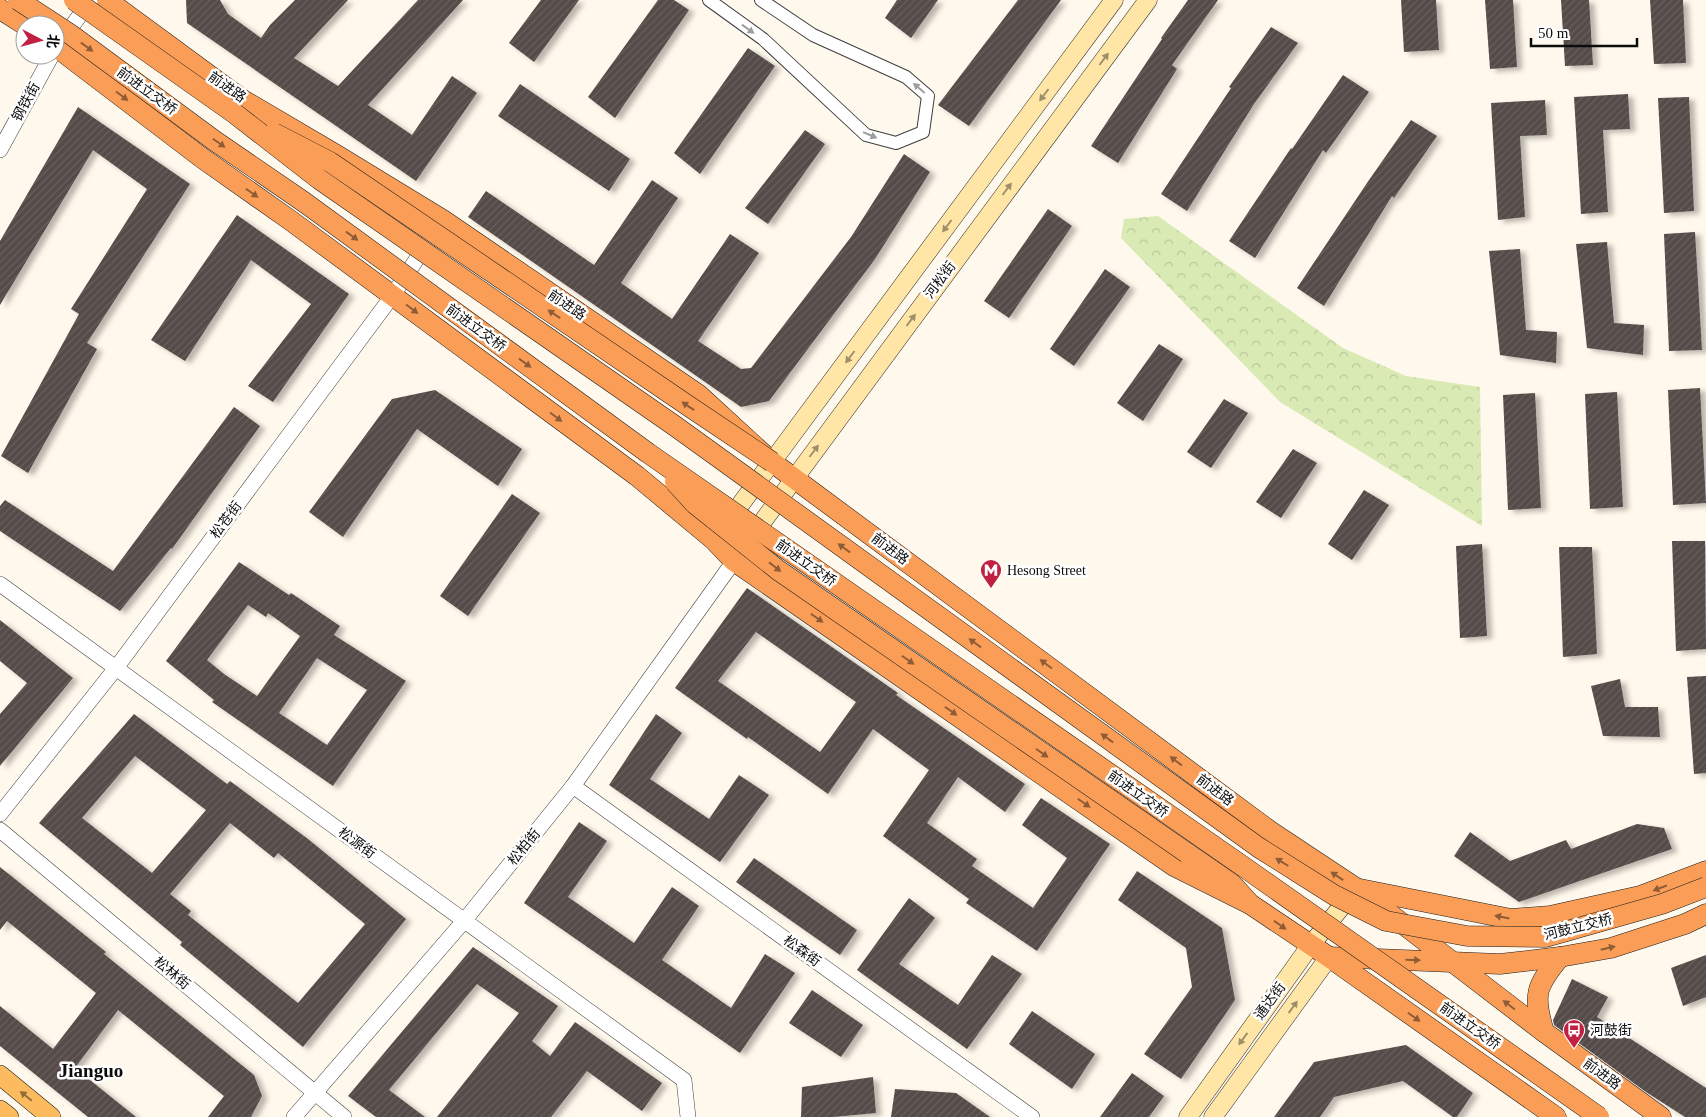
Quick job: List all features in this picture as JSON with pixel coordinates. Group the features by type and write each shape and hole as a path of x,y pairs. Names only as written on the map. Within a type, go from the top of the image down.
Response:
{"highway":[{"name":"前进立交桥","path":"18,0 70,34 215,141 304,202 648,453 1236,861 1599,1117"},
{"name":"前进立交桥","path":"74,0 234,113 319,180 675,426 1258,847 1334,895 1386,921"},
{"name":"前进路","path":"107,0 243,100 443,220 699,395 772,462 1270,831 1356,888 1544,1032 1661,1117"},
{"path":"0,9 15,19"},
{"path":"65,56 202,158 393,295 637,476 714,540 734,561 1174,866 1250,904 1329,957 1556,1117"},
{"path":"234,113 330,162 772,462"},
{"path":"648,453 695,504 778,570 1232,884 1250,904"},
{"path":"1356,888 1511,919 1550,916 1640,896 1706,871"},
{"name":"河鼓立交桥","path":"1386,921 1467,936 1546,937 1662,904 1706,887"},
{"path":"1329,957 1500,964 1560,957 1612,948 1685,924 1706,914"},
{"path":"1544,1032 1537,1008 1537,996 1546,976 1560,957"}],"main road":[{"name":"河松街","path":"714,540 1114,0"},
{"name":"河松街","path":"734,561 794,477 1148,0"},
{"name":"通达街","path":"1188,1117 1310,946 1356,888"},
{"name":"通达街","path":"1213,1117 1329,957"},
{"path":"0,1075 51,1117"},
{"path":"0,1110 8,1117"}],"street":[{"name":"钢铁街","path":"65,35 91,0"},
{"path":"709,0 763,40 866,134 896,143 923,132 928,96 906,77 813,35 761,0"},
{"name":"钢铁街","path":"0,150 46,65"},
{"name":"松苍街","path":"0,814 116,668 393,295 443,220"},
{"name":"松柏街","path":"294,1117 464,922 573,786 734,561"},
{"name":"松源街","path":"0,584 684,1080 688,1117"},
{"name":"松森街","path":"573,786 1032,1117"},
{"name":"松林街","path":"0,830 344,1117"}],"green space":[{"path":"1158,216 1343,348 1406,376 1480,387 1482,526 1280,402 1121,238 1124,219"}],"building":[{"path":"186,0 220,0 228,14 261,38 270,25 295,0 348,0 294,58 338,86 418,0 463,0 368,105 412,135 452,76 477,93 416,181 187,23"},
{"path":"541,0 579,0 534,62 509,43"},
{"path":"658,0 674,0 689,10 615,118 588,97"},
{"path":"897,0 938,0 911,38 885,18"},
{"path":"1018,0 1061,0 969,126 938,105"},
{"path":"1188,0 1218,0 1172,65 1177,69 1118,163 1091,146"},
{"path":"1401,0 1436,0 1439,50 1404,52"},
{"path":"1485,0 1513,0 1517,67 1490,69"},
{"path":"1561,0 1589,0 1593,65 1565,66"},
{"path":"1650,0 1683,0 1686,63 1654,64"},
{"path":"1271,27 1298,43 1254,104 1187,211 1161,194 1231,88 1229,87"},
{"path":"748,48 775,66 700,174 674,153"},
{"path":"1343,75 1369,92 1326,153 1323,150 1255,258 1229,241 1291,148"},
{"path":"520,84 630,159 609,191 498,116"},
{"path":"1628,94 1630,129 1603,130 1608,212 1581,214 1574,97"},
{"path":"1689,97 1694,211 1664,213 1658,98"},
{"path":"1545,100 1547,135 1520,136 1525,217 1498,220 1491,103"},
{"path":"78,107 190,184 87,343 97,349 28,473 1,456 79,314 71,309 147,189 93,150 0,305 0,241"},
{"path":"1411,120 1437,136 1394,198 1392,196 1324,306 1297,288"},
{"path":"805,130 825,144 768,224 745,208"},
{"path":"904,154 930,172 875,259 769,401 741,407 468,217 486,191 594,265 652,180 678,198 621,283 672,319 730,234 759,253 698,341 741,369 751,368 851,237"},
{"path":"1048,209 1072,226 1009,318 984,301"},
{"path":"237,215 349,294 273,402 248,386 311,304 251,260 185,361 151,340"},
{"path":"1695,232 1702,350 1669,351 1664,234"},
{"path":"1607,242 1614,323 1644,325 1643,355 1587,348 1576,244"},
{"path":"1520,249 1526,330 1557,332 1556,363 1500,355 1489,251"},
{"path":"1105,269 1130,287 1074,366 1050,349"},
{"path":"1159,344 1183,359 1143,421 1117,403"},
{"path":"1700,388 1706,503 1673,505 1668,390"},
{"path":"435,390 522,449 498,486 417,429 343,537 309,512 392,399"},
{"path":"1617,392 1623,507 1590,509 1585,394"},
{"path":"1535,393 1541,508 1508,510 1503,395"},
{"path":"1224,399 1248,413 1211,468 1187,452"},
{"path":"234,407 260,426 172,549 120,611 0,531 0,506 5,500 113,571"},
{"path":"1293,449 1317,463 1281,518 1256,502"},
{"path":"1364,490 1389,505 1352,560 1328,544"},
{"path":"512,494 540,513 468,616 440,596"},
{"path":"1672,541 1705,541 1706,649 1676,651"},
{"path":"1482,544 1487,636 1460,638 1456,546"},
{"path":"1559,547 1592,547 1597,654 1563,657"},
{"path":"239,562 289,595 291,593 340,626 334,635 406,681 333,786 212,702 214,700 166,661","holes":["248,605 266,617 268,613 300,636 257,696 207,660","317,658 367,690 327,745 279,713"]},
{"path":"747,588 898,693 896,695 1025,784 1005,812 958,777 927,823 977,859 972,866 1033,908 1067,858 1022,825 1041,798 1110,844 1037,951 966,903 969,899 883,836 929,770 873,729 828,794 675,688","holes":["756,632 856,702 820,752 718,681"]},
{"path":"0,620 73,678 0,766 0,714 27,683 0,661"},
{"path":"1706,676 1706,773 1694,774 1687,677"},
{"path":"1620,679 1625,707 1658,707 1660,737 1603,736 1591,686"},
{"path":"134,714 227,784 230,781 308,839 406,919 303,1047 180,945 182,942 39,823","holes":["135,756 206,810 152,873 82,818","230,823 274,858 278,853 365,924 298,1003 188,915 191,911 170,894"]},
{"path":"656,714 682,733 650,779 709,819 739,775 769,795 720,862 609,785"},
{"path":"579,822 607,841 568,897 634,943 672,887 699,906 662,960 731,1008 765,954 795,973 740,1053 524,903"},
{"path":"1637,824 1664,828 1672,849 1519,902 1454,856 1470,832 1510,861 1566,840 1571,849"},
{"path":"754,858 857,930 840,955 736,882"},
{"path":"0,867 254,1075 262,1096 251,1117 208,1117 224,1096 118,1010 75,1068 136,1117 88,1117 0,1046 0,1006 53,1049 96,993 7,921 0,930"},
{"path":"1137,871 1222,928 1235,1000 1181,1079 1144,1054 1192,987 1186,948 1118,900"},
{"path":"909,898 935,918 899,964 958,1005 992,955 1022,974 967,1049 857,970"},
{"path":"473,947 558,1006 532,1041 550,1056 575,1022 662,1083 642,1111 587,1071 551,1117 437,1117 519,1013 477,984 389,1090 425,1117 376,1117 348,1096"},
{"path":"1706,955 1706,997 1683,1006 1671,968"},
{"path":"1572,979 1608,997 1597,1017 1706,1088 1706,1117 1685,1117 1646,1092 1554,1025 1553,1020"},
{"path":"812,990 863,1025 841,1057 789,1023"},
{"path":"1032,1011 1095,1054 1072,1089 1009,1044"},
{"path":"1406,1045 1473,1093 1457,1117 1453,1117 1403,1081 1334,1097 1320,1117 1274,1117 1314,1062"},
{"path":"1132,1073 1164,1096 1149,1117 1100,1117"},
{"path":"873,1077 876,1113 833,1117 801,1117 802,1087"},
{"path":"895,1089 956,1093 990,1117 891,1117"}],"place":[{"name":"Hesong Street","path":"991,589"},
{"name":"河鼓街","path":"1574,1049"}],"district":[{"name":"Jianguo","path":"91,1070"}]}
